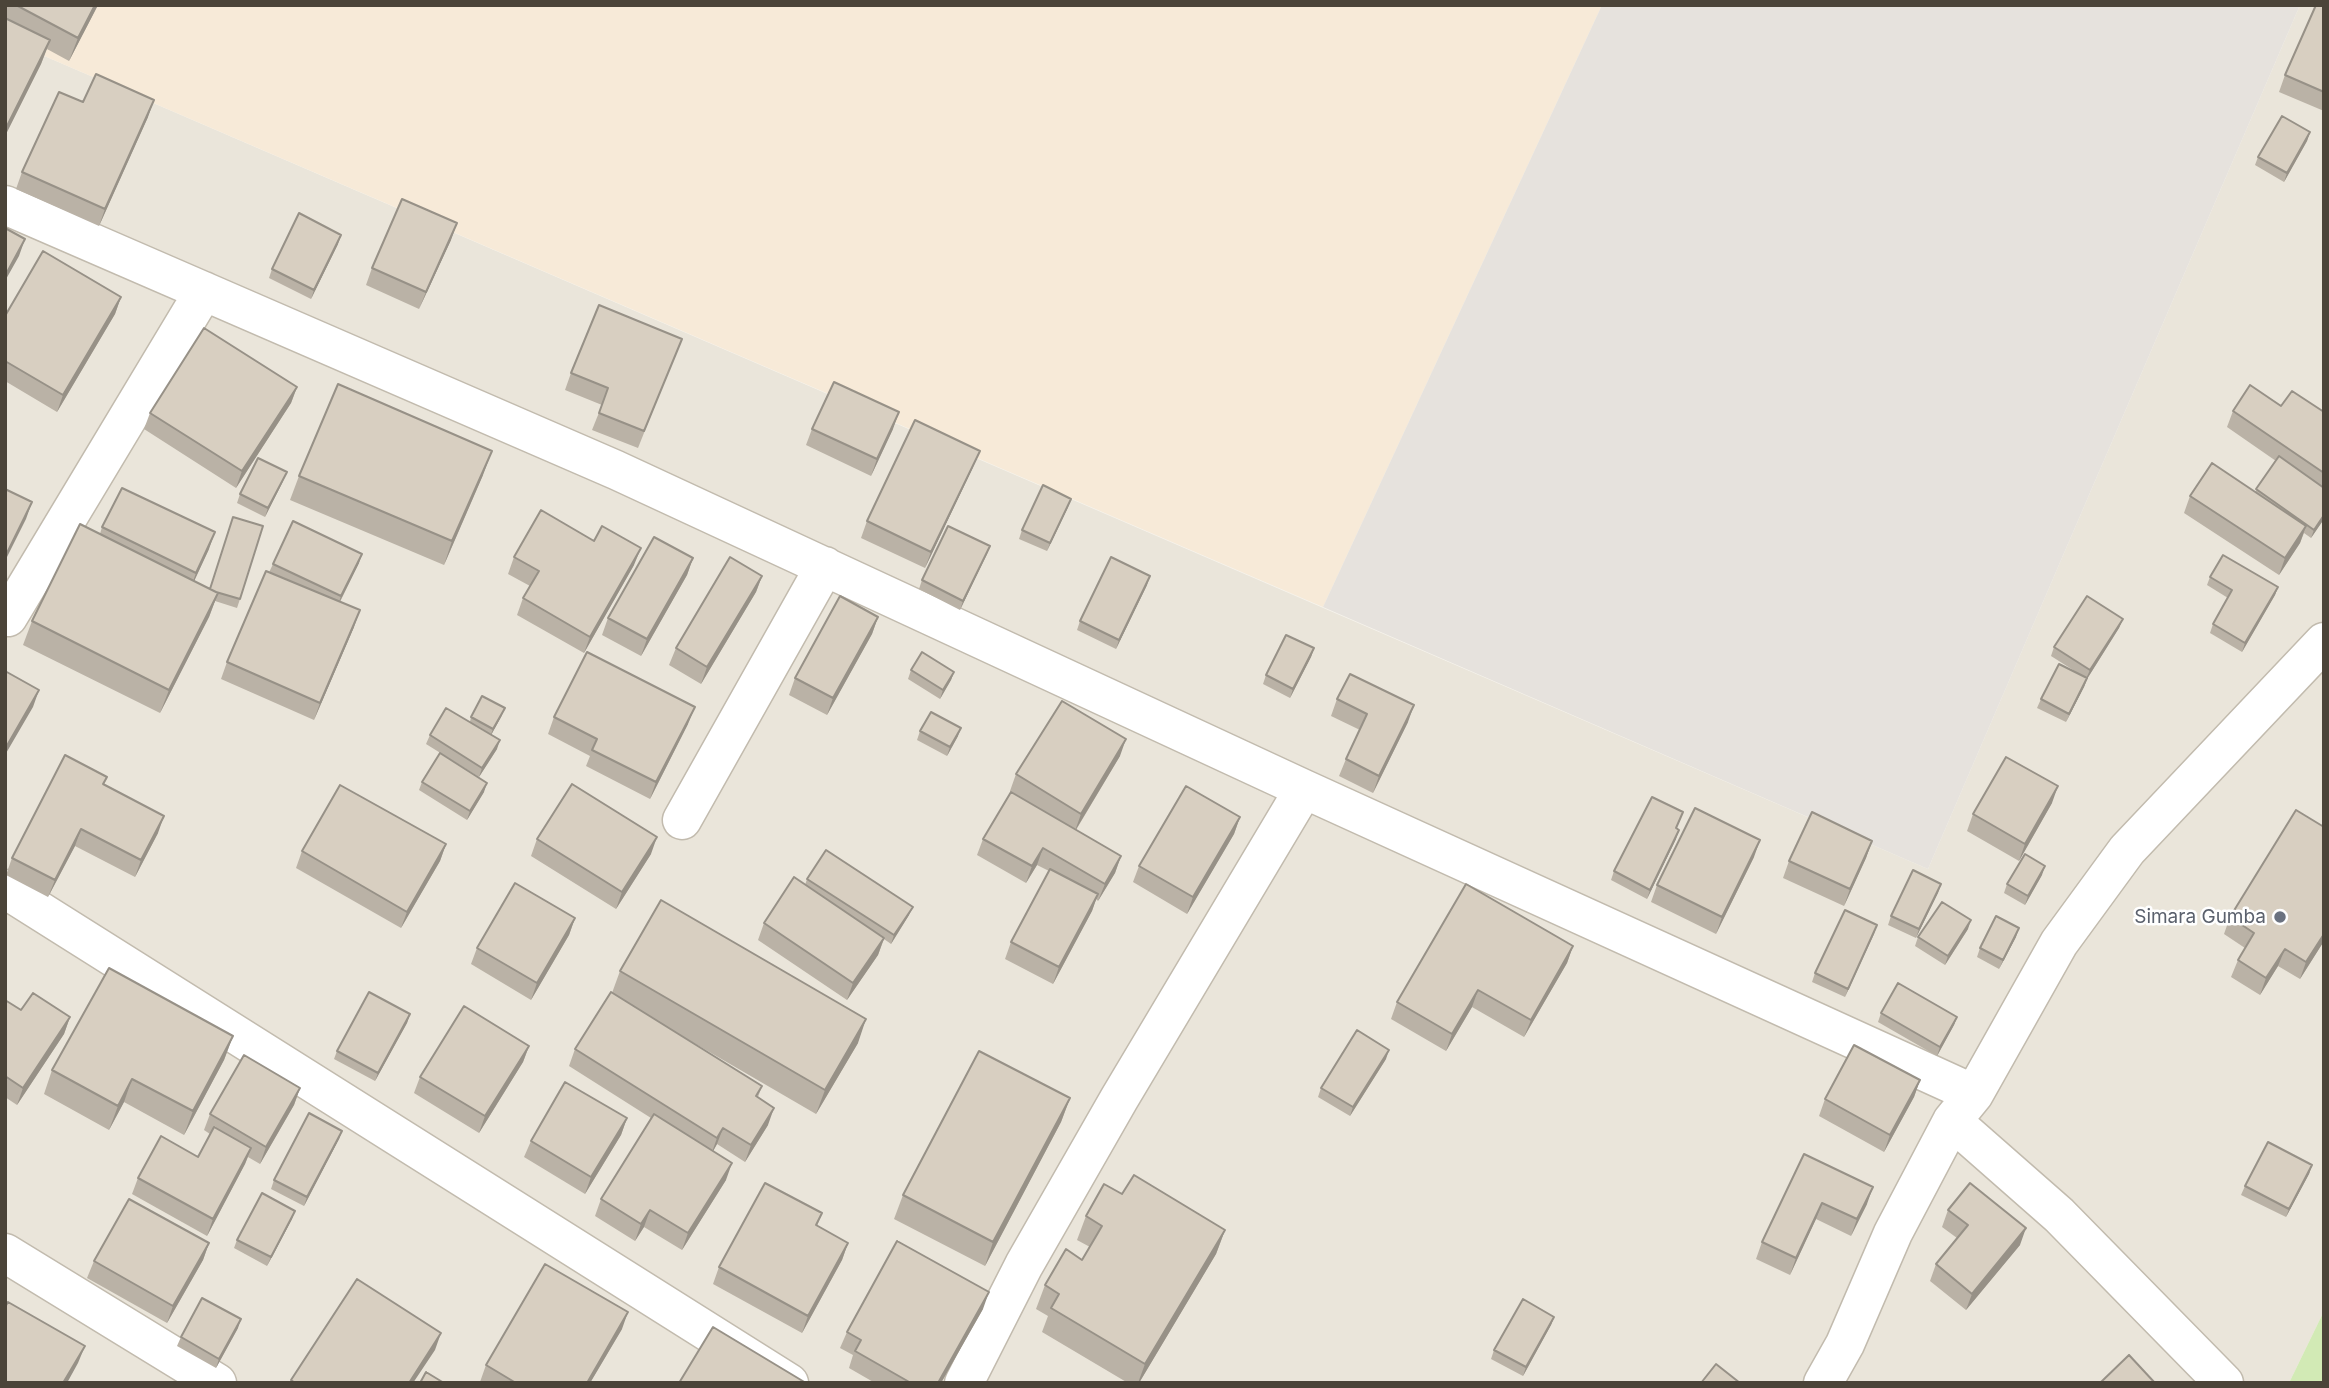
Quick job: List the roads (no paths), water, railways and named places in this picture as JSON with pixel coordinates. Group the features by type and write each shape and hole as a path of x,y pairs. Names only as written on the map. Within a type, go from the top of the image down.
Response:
{"street":[{"path":"5,205 616,470 825,566 1304,789 1963,1107 2059,1216 2224,1383"},
{"path":"8,617 204,291"},
{"path":"682,820 825,566"},
{"path":"1823,1383 1845,1344 1893,1233 2059,943 2127,850 2324,642"},
{"path":"964,1383 1038,1241 1119,1099 1304,789"},
{"path":"5,889 789,1383"},
{"path":"5,1253 217,1383"}],"place":[{"name":"Simara Gumba","path":"2280,917"}]}
